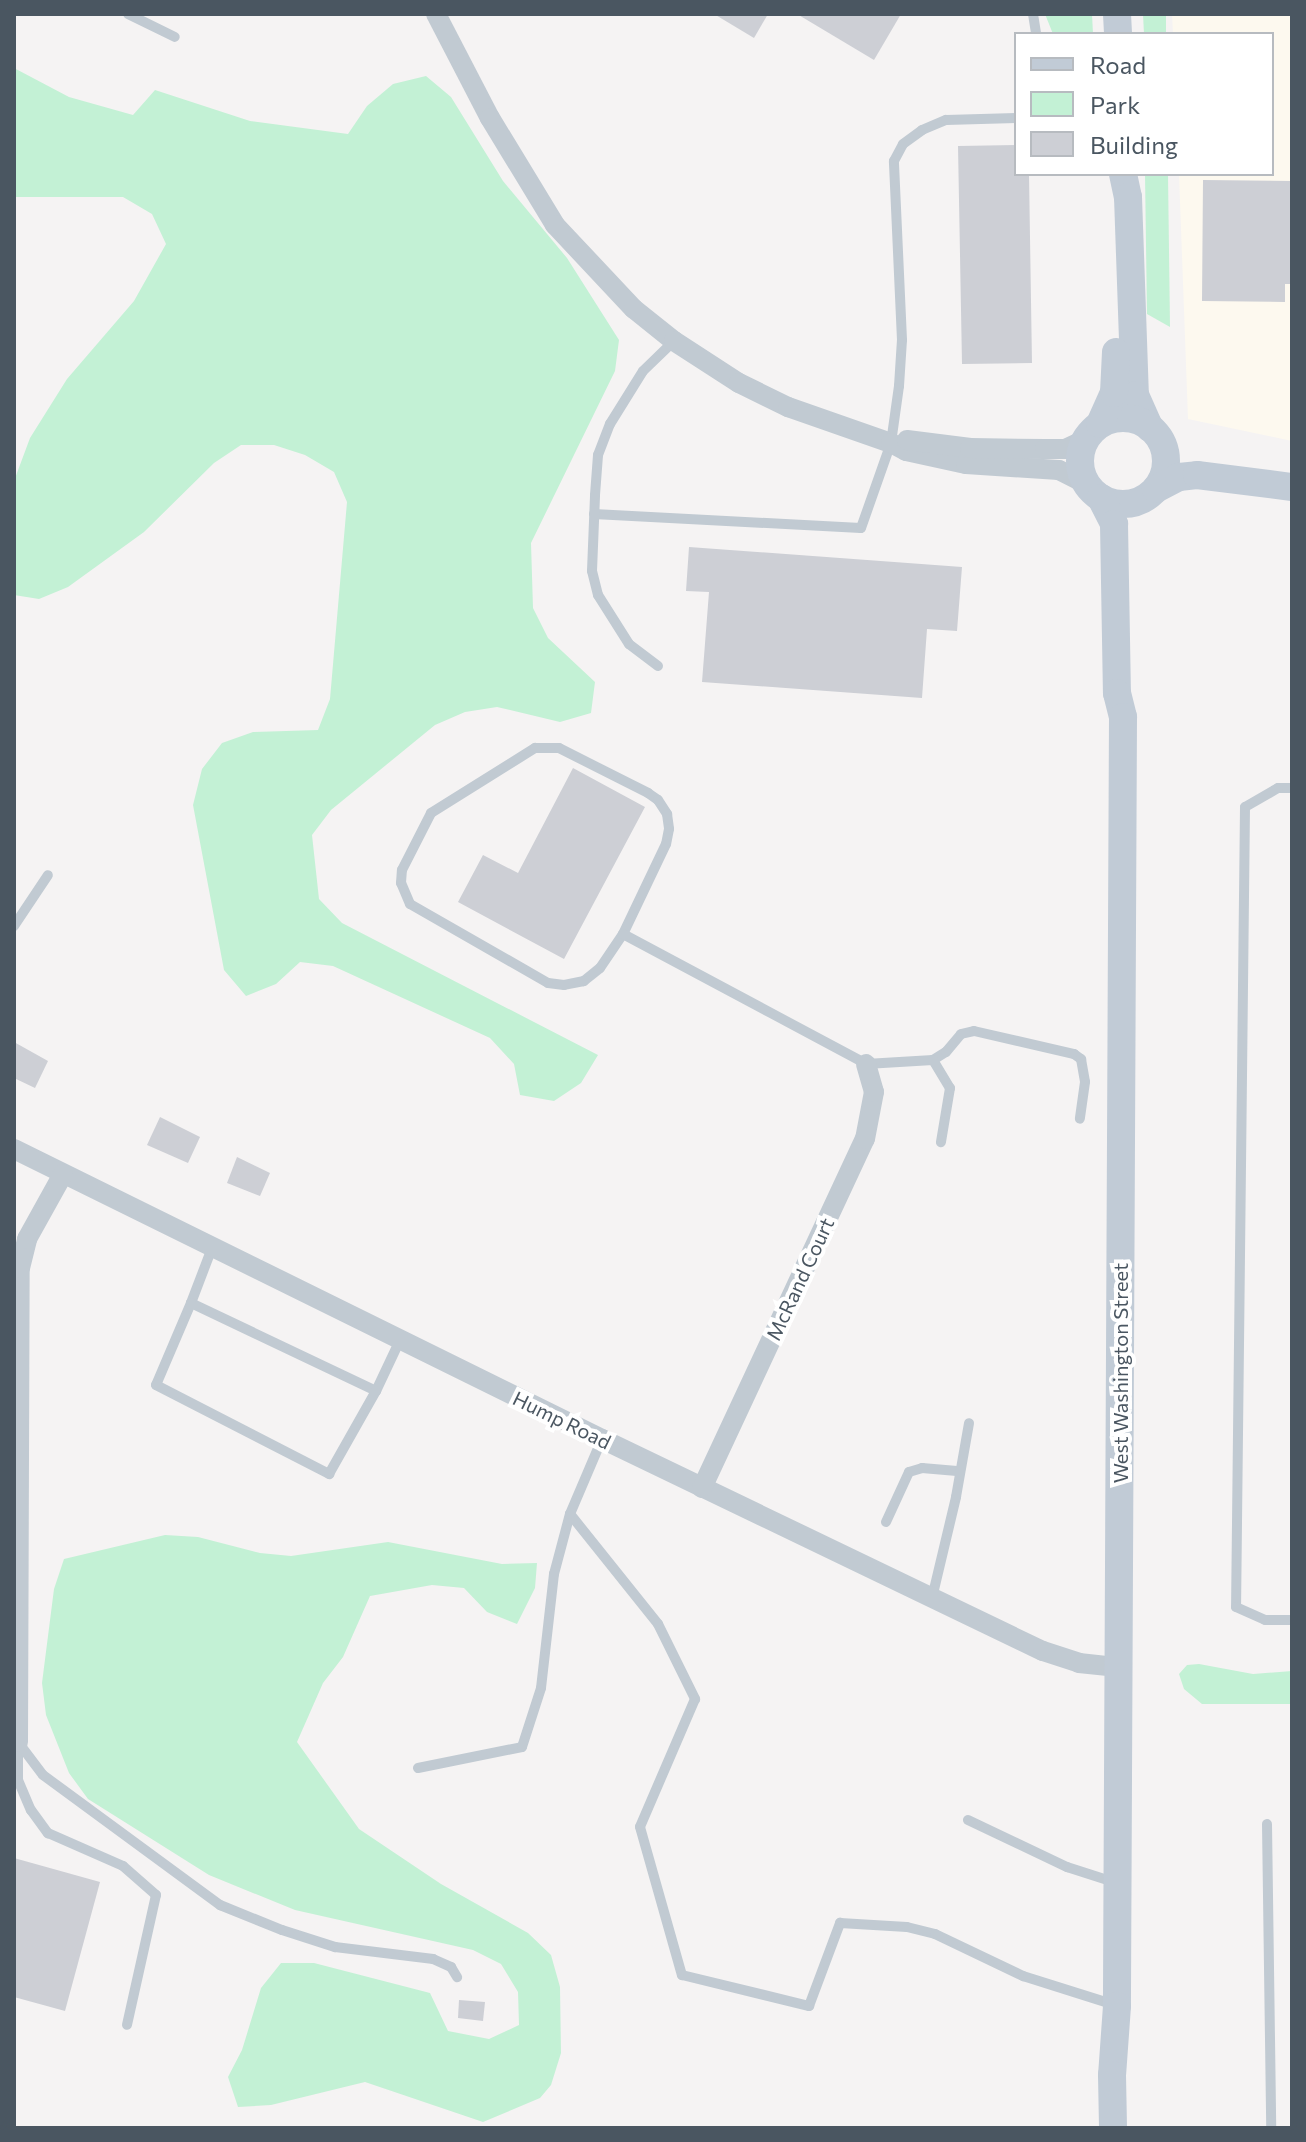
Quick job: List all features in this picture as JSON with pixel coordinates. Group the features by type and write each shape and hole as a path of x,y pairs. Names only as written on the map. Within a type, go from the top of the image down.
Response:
{"street":[{"path":"436,14 497,131 555,225 634,309 674,341 739,383 788,407 906,451 966,464 1059,470 1094,491 1127,504 1179,477 1197,475 1292,487"},
{"path":"1094,491 1080,457 1116,382 1117,197 1123,177"},
{"path":"1123,177 1128,197 1135,395 1165,464 1151,493"},
{"path":"891,443 908,440 970,448 1065,449 1093,432 1126,418 1197,458 1292,469"},
{"name":"West Washington Street","path":"1094,491 1114,524 1117,693 1123,717"},
{"name":"West Washington Street","path":"1113,2128 1112,2075 1117,2017 1122,753 1123,717 1128,692 1133,539 1136,518 1151,493"},
{"name":"McRand Court","path":"702,1488 865,1139 874,1092 866,1064"},
{"name":"Hump Road","path":"14,1149 702,1488 1043,1651 1079,1663 1118,1667"},
{"path":"16,1742 20,1268 27,1239 63,1174"},
{"name":"West Washington Street","path":"1117,2017 1128,2078 1130,2128"}],"lane":[{"path":"128,14 175,37"},
{"path":"594,514 861,528 891,443 902,340 894,161 903,144 922,130 946,120 1014,118"},
{"path":"658,666 629,644 598,595 592,571 594,514 598,455 610,424 643,371 674,341"},
{"path":"535,748 559,748 648,793 667,814 666,844 623,934 600,968 584,981 564,985 548,983 410,904 401,883 402,870 431,813 535,748"},
{"path":"1292,788 1278,788 1245,807 1236,1591 1236,1607 1265,1620 1292,1620"},
{"path":"14,926 48,875"},
{"path":"623,934 866,1064 933,1060 946,1052 961,1034 974,1031 1074,1054 1081,1059 1085,1082 1080,1119"},
{"path":"933,1060 950,1088 941,1142"},
{"path":"212,1248 156,1385 329,1474 376,1391 400,1340"},
{"path":"191,1303 376,1391"},
{"path":"932,1598 969,1423"},
{"path":"418,1768 522,1747 541,1688 554,1574 570,1514 602,1439"},
{"path":"886,1522 909,1472 922,1468 960,1471"},
{"path":"570,1514 658,1624 695,1699 640,1827 682,1975 809,2006 840,1923 907,1927 935,1934 1117,2017"},
{"path":"16,1742 43,1775 220,1905 335,1947 433,1959 451,1967 457,1977"},
{"path":"16,1742 18,1780 31,1810 48,1833 123,1866 156,1895 127,2025"},
{"path":"968,1820 1067,1867 1116,1882"},
{"path":"1267,1824 1271,2128"}],"shaded area":[{"path":"1172,14 1292,14 1292,441 1188,419 1179,176 1274,176 1274,32 1173,32"}],"green space":[{"path":"1045,14 1092,14 1093,32 1052,32"},
{"path":"1143,14 1166,14 1166,32 1144,32"},
{"path":"14,68 69,97 133,115 155,90 250,121 348,134 367,106 393,84 426,76 451,97 503,181 567,258 619,340 615,371 531,543 533,608 548,638 595,682 591,713 560,722 497,707 465,712 435,725 331,810 312,835 319,899 342,923 598,1055 581,1083 554,1101 520,1095 514,1064 490,1038 333,966 300,962 276,984 246,996 224,970 193,805 202,769 222,743 253,732 318,730 330,699 347,502 334,472 305,455 274,445 241,445 214,463 144,532 68,587 39,599 14,595 14,481 30,438 67,379 134,301 166,244 152,214 123,197 14,197"},
{"path":"1145,176 1168,176 1170,327 1147,314"},
{"path":"165,1535 198,1537 260,1553 291,1556 388,1542 502,1564 537,1563 535,1588 517,1624 487,1612 464,1588 432,1585 370,1596 343,1657 323,1683 297,1742 359,1829 441,1884 528,1933 551,1955 560,1987 561,2053 551,2085 540,2098 483,2122 365,2082 271,2105 238,2107 228,2077 242,2050 261,1988 281,1963 314,1963 430,1993 448,2031 489,2039 519,2025 518,1992 501,1964 473,1950 295,1910 209,1875 88,1799 69,1773 46,1715 42,1683 54,1589 64,1559"},
{"path":"1199,1664 1253,1674 1292,1671 1292,1704 1202,1704 1184,1689 1179,1674 1187,1665"}],"building":[{"path":"714,14 768,14 754,38"},
{"path":"797,14 901,14 874,60"},
{"path":"1014,145 1014,176 1029,176 1032,363 962,364 958,146"},
{"path":"1203,180 1292,181 1292,284 1285,284 1285,302 1202,301"},
{"path":"689,547 962,567 957,631 927,629 922,698 702,682 709,592 686,591"},
{"path":"573,768 645,807 564,959 458,902 483,855 518,873"},
{"path":"14,1042 48,1061 35,1088 14,1078"},
{"path":"160,1117 200,1137 188,1163 147,1145"},
{"path":"237,1157 270,1173 260,1196 227,1183"},
{"path":"14,1858 100,1882 65,2011 14,1997"},
{"path":"459,2000 485,2002 483,2021 458,2018"}]}
